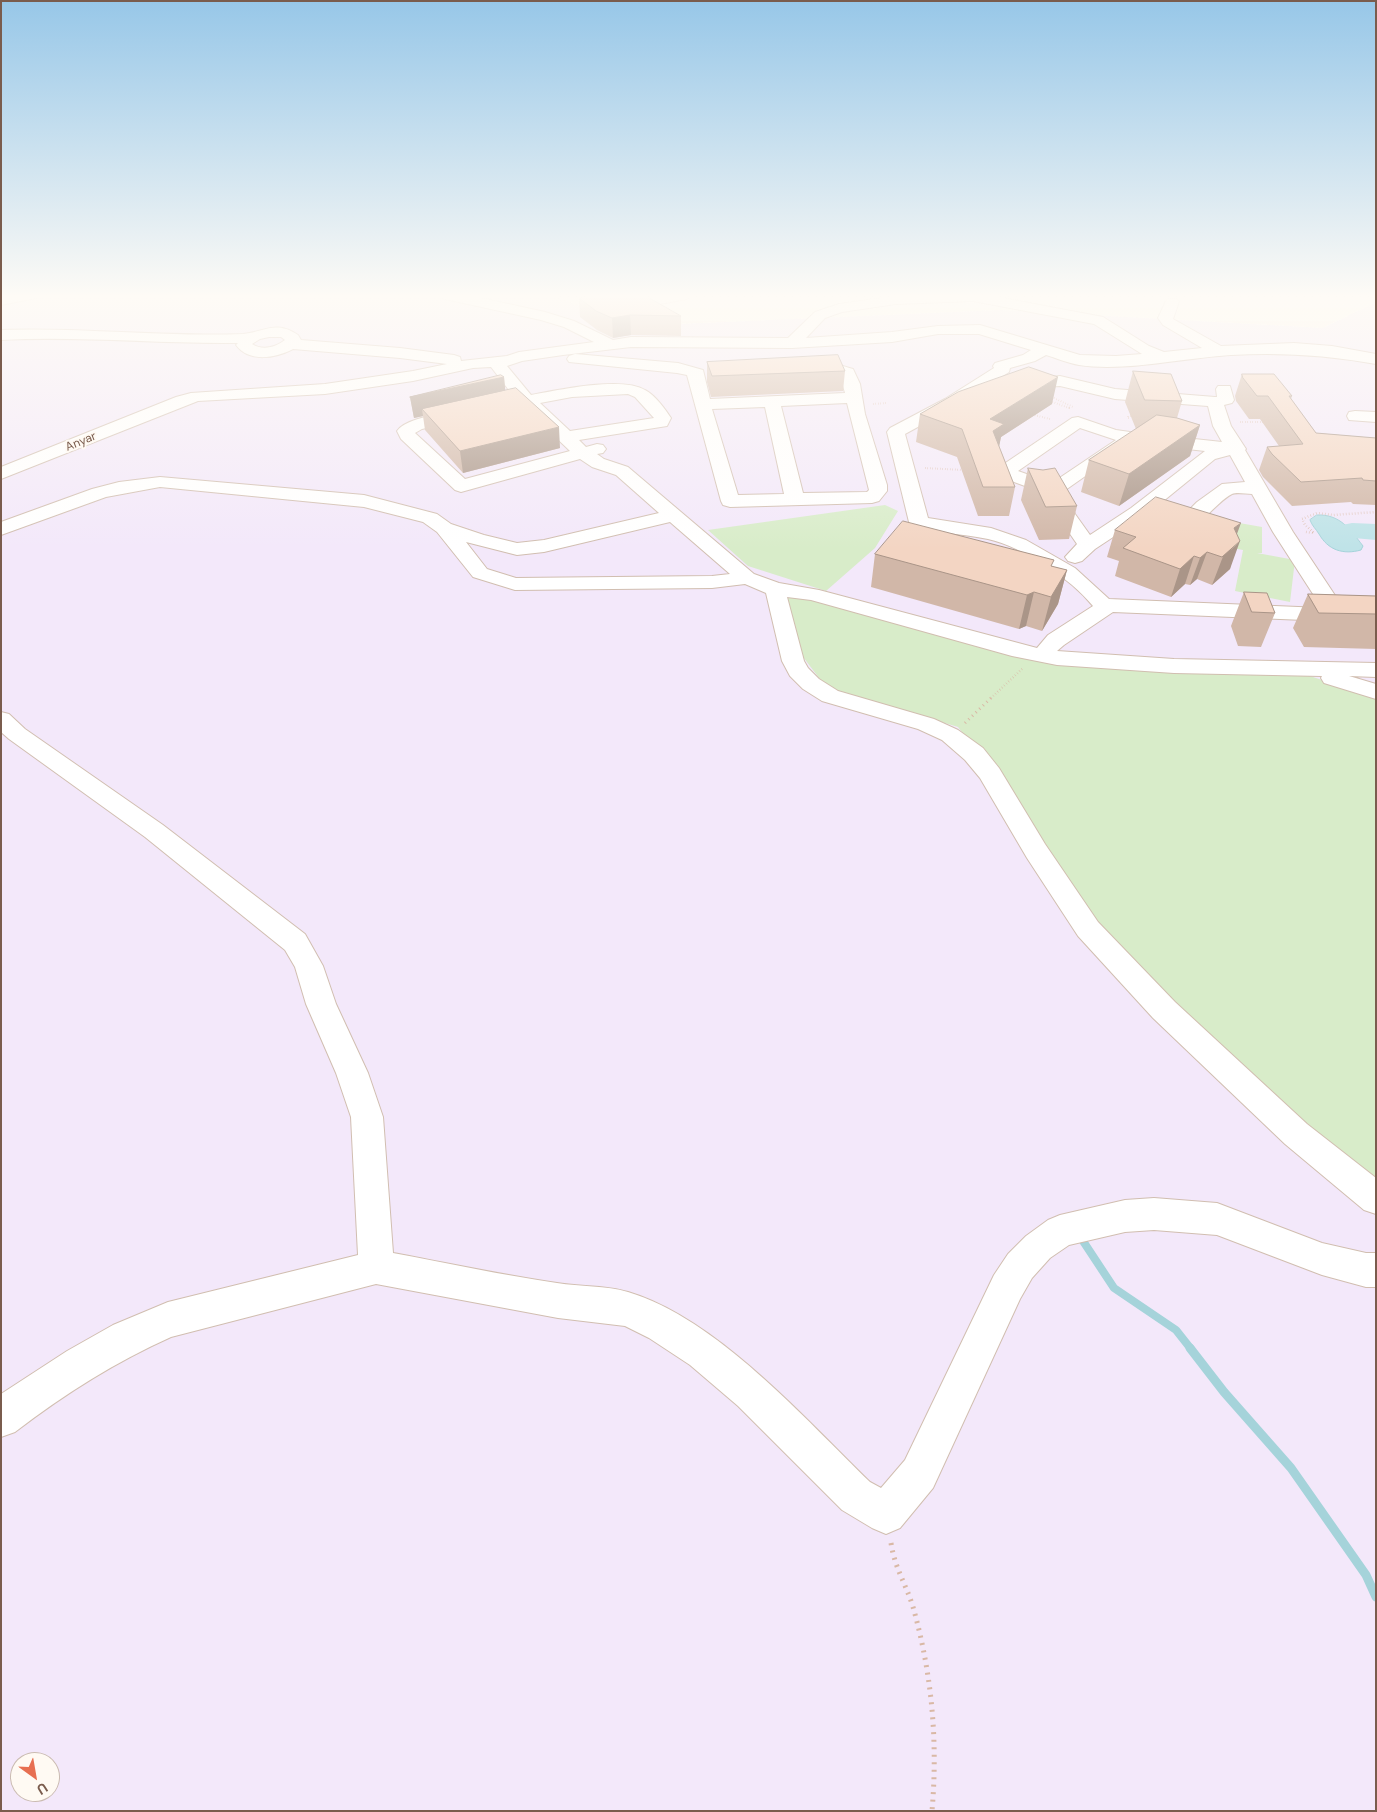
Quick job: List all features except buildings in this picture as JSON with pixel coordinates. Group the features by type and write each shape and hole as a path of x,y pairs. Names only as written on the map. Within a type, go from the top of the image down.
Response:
{"street":[{"name":"Anyar","path":"1,474 182,400 197,396 325,389 389,380"},
{"path":"513,380 517,391 534,399 582,433 608,461 747,578 775,590 812,594 973,639 1040,655 1116,664 1311,671 1376,670"},
{"path":"696,380 730,502 867,498 872,497 878,491 878,485 853,398 850,380"},
{"path":"987,380 896,432 919,522 946,529 993,534 1034,551 1063,569 1103,605 1376,617"},
{"path":"1012,380 1013,383 1060,381 1115,394 1219,396 1222,423 1283,532 1338,616"},
{"path":"499,407 534,399 616,388 635,390 664,418 661,422 565,437"},
{"path":"600,390 624,427"},
{"path":"704,404 853,398"},
{"path":"534,399 565,437 583,453 608,461"},
{"path":"772,402 795,500"},
{"path":"478,499 461,486 407,435 406,431 416,425 481,411"},
{"path":"1088,544 1066,514 1054,490 1004,472 1071,416 1114,434 1129,437 1237,449"},
{"path":"1129,437 1130,416"},
{"path":"1355,416 1376,417"},
{"path":"1029,495 1054,490 1129,437"},
{"path":"1063,569 1088,544 1138,512 1208,455 1237,449"},
{"path":"461,486 583,453"},
{"path":"576,473 608,461"},
{"path":"1,529 96,494 138,484 160,482 364,501 430,518 444,528 480,573 515,584 712,582 747,578"},
{"path":"1182,527 1204,506 1229,488 1259,488"},
{"path":"444,528 478,540 517,549 530,549 673,515"},
{"path":"775,590 793,661 798,671 811,684 830,696 926,724 952,736 974,754 990,774 1041,858 1088,929 1164,1010 1282,1121 1376,1199"},
{"path":"1040,655 1056,640 1104,609 1103,605"},
{"path":"1311,671 1376,692"},
{"path":"1,719 17,734 154,831 294,942 309,966 321,1004 352,1073 367,1116 376,1267"},
{"path":"1,1418 80,1364 126,1338 168,1320 376,1267 558,1301 627,1310 662,1325 703,1352 752,1393 856,1496 886,1514 918,1474 1007,1287 1038,1247 1060,1231 1125,1216 1154,1214 1216,1219 1322,1259 1366,1270 1376,1270"}],"path":[{"path":"1025,383 1083,411 1071,416 1069,408 1050,401"},
{"path":"1023,412 1048,420 1056,415"},
{"path":"1222,423 1270,422"},
{"path":"925,468 970,470"},
{"path":"1283,532 1314,532 1305,525 1302,519 1316,513 1333,515 1376,512"},
{"path":"952,736 1040,655"},
{"path":"886,1514 895,1564 912,1604 926,1656 933,1712 936,1778 932,1811"}],"shaded area":[{"path":"1,380 1376,380 1376,1811 1,1811"}],"green space":[{"path":"885,505 898,511 875,548 826,591 748,566 708,530"},
{"path":"1228,521 1262,527 1262,553 1257,553 1295,560 1290,602 1235,591 1243,550 1226,547"},
{"path":"791,594 1056,660 1301,673 1376,698 1376,1192 1108,938 1004,786 958,727 869,700 843,696 826,687 800,653 780,598"}],"water":[{"path":"1317,515 1332,517 1344,524 1363,546 1361,550 1342,551 1327,544 1310,520"}],"waterway":[{"path":"1352,531 1376,532"},
{"path":"1083,1241 1114,1288 1176,1330 1191,1349"},
{"path":"1190,1348 1224,1392 1291,1468 1366,1575 1376,1597"}]}
